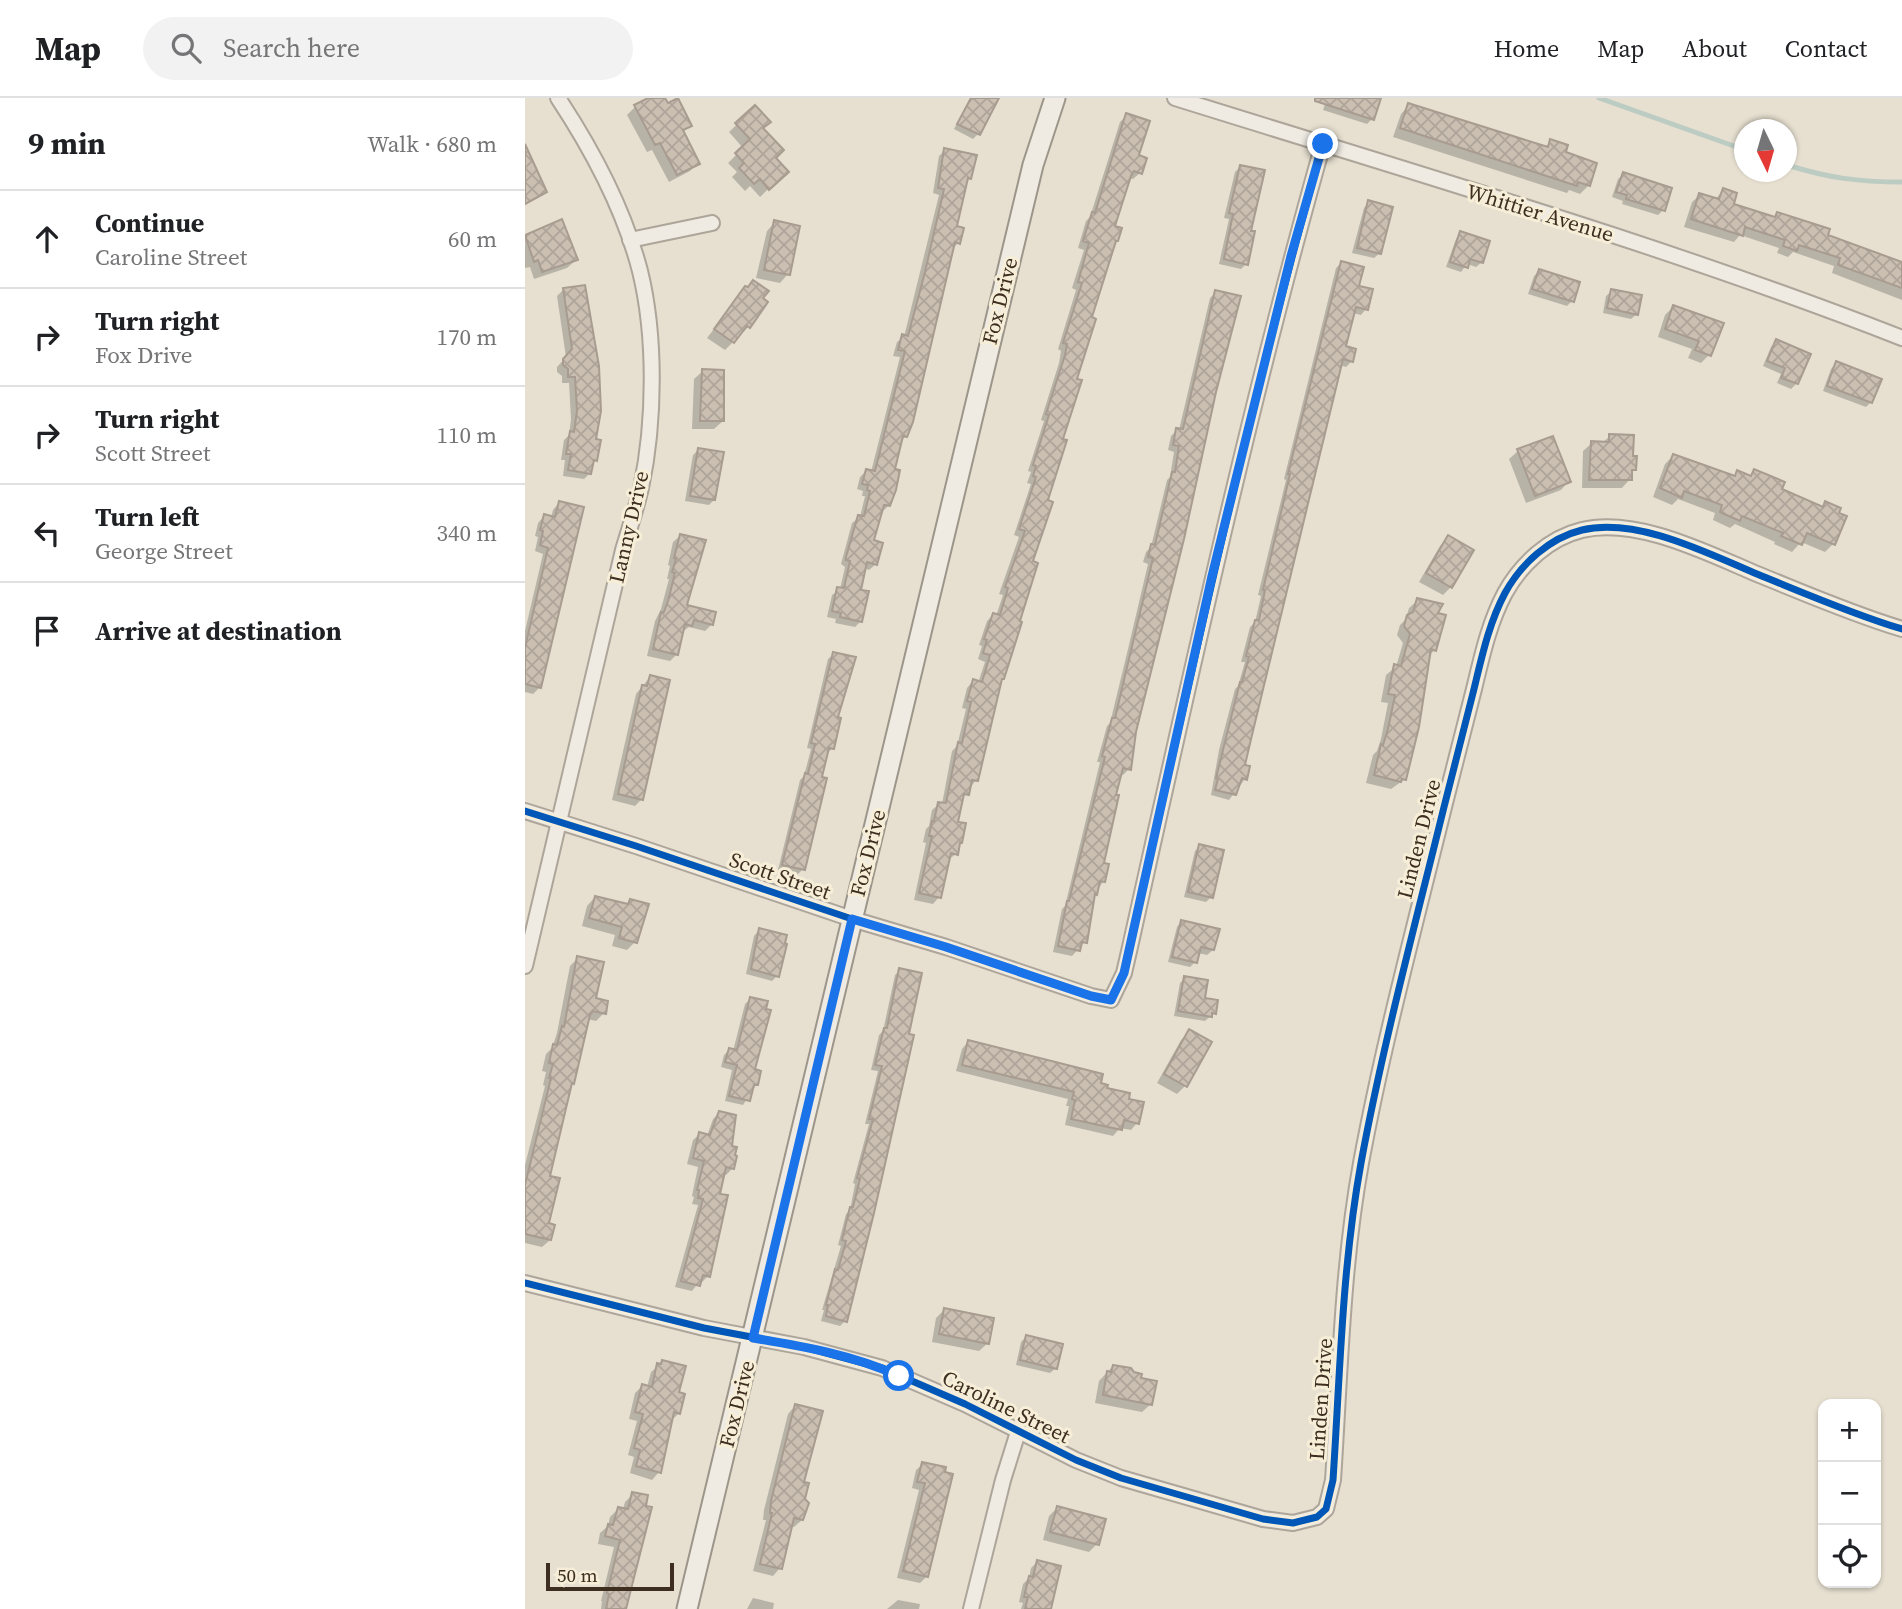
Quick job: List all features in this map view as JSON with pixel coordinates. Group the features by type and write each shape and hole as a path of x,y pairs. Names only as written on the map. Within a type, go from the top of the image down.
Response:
{"main road":[{"name":"Fox Drive","path":"687,1609 1033,165 1055,98"}],"street":[{"name":"Lanny Drive","path":"525,966 623,550 641,487 649,424 651,380 649,334 640,270 602,169 558,98"},
{"name":"Whittier Avenue","path":"1175,98 1656,249 1827,308 1902,338"},
{"name":"Scott Street","path":"525,811 852,919 946,947 1091,996 1111,1000 1127,960 1212,576 1291,256 1323,144"},
{"path":"630,240 712,223"},
{"name":"Linden Drive","path":"1307,1521 1326,1509 1331,1497 1348,1271 1361,1163 1443,810 1489,630 1506,591 1525,565 1559,539 1582,530 1631,530 1658,535 1702,551 1839,607 1902,629"},
{"name":"Caroline Street","path":"525,1283 704,1328 804,1347 882,1368 965,1404 1076,1460 1121,1478 1263,1519 1293,1524 1307,1521"},
{"path":"971,1609 1003,1480 1018,1432"}],"building":[{"path":"648,98 665,98 668,103 678,98 692,126 683,130 700,164 677,175 660,143 655,145 634,105"},
{"path":"971,98 999,98 980,135 957,124"},
{"path":"1315,98 1381,98 1374,120 1315,101"},
{"path":"1408,103 1548,147 1550,139 1568,145 1566,152 1597,163 1590,186 1578,182 1577,186 1400,128"},
{"path":"755,105 771,122 763,128 784,150 776,158 789,172 769,190 760,179 754,184 739,168 744,163 735,153 750,139 735,123"},
{"path":"1126,113 1150,121 1139,155 1147,158 1142,174 1134,171 1131,176 1115,226 1122,228 1092,317 1096,319 1077,379 1082,380 1063,439 1067,440 1048,500 1053,502 1033,561 1038,563 1020,621 1022,622 1002,679 978,781 972,780 969,795 964,794 958,822 966,823 962,843 958,855 951,853 941,898 919,893 932,836 929,836 932,821 938,802 946,803 958,742 962,743 971,702 967,701 973,679 982,682 990,655 983,653 987,640 984,639 993,613 1000,615 1008,588 1005,587 1025,531 1019,529 1036,477 1033,476 1036,466 1033,465 1065,355 1067,344 1063,343 1082,283 1078,282 1089,243 1083,241 1092,212 1095,213"},
{"path":"525,144 547,192 525,204"},
{"path":"944,148 977,155 971,179 968,178 957,226 964,228 960,244 955,242 913,422 907,437 903,436 895,469 900,470 896,490 890,506 884,505 874,540 883,543 877,565 867,562 861,590 869,591 862,622 840,617 841,613 832,611 837,587 844,588 850,561 846,560 846,557 858,515 864,516 870,491 867,490 868,485 862,484 866,469 875,471 905,351 898,350 902,334 908,336 925,272 944,189 938,188"},
{"path":"1240,165 1265,170 1251,231 1255,231 1248,265 1224,259 1233,214 1229,213"},
{"path":"1623,172 1672,188 1665,211 1626,199 1627,195 1616,192"},
{"path":"1723,188 1737,193 1734,204 1775,217 1777,212 1830,229 1828,235 1902,262 1902,288 1838,265 1840,258 1799,245 1797,251 1783,246 1785,240 1745,227 1743,236 1691,219 1699,193 1719,199"},
{"path":"1368,200 1393,207 1381,254 1357,248"},
{"path":"562,219 578,260 542,272 538,260 534,262 525,235"},
{"path":"774,220 800,226 790,275 764,270"},
{"path":"1460,231 1490,241 1483,263 1470,259 1468,268 1450,262"},
{"path":"1341,261 1364,267 1359,286 1373,289 1368,310 1356,307 1346,346 1356,349 1353,362 1343,359 1245,765 1250,766 1247,780 1242,778 1236,795 1215,790 1216,778 1240,682 1249,657 1246,656 1255,620 1259,620 1288,474"},
{"path":"1539,269 1580,282 1574,302 1532,289"},
{"path":"753,280 769,291 763,298 768,302 750,328 747,326 734,343 714,329 745,286 748,287"},
{"path":"585,285 599,366 601,411 596,439 601,440 591,474 568,470 571,454 566,454 570,431 574,432 577,411 575,377 568,377 568,369 563,365 563,359 572,349 563,288"},
{"path":"1611,289 1642,295 1638,315 1607,308"},
{"path":"1215,290 1241,296 1136,732 1131,770 1123,768 1116,795 1119,795 1104,863 1109,864 1105,882 1100,881 1097,895 1095,894 1087,943 1082,942 1080,951 1058,946 1067,901 1153,558 1148,557 1151,544 1155,545 1172,472 1175,472 1179,446 1173,445 1176,428 1183,429"},
{"path":"1673,305 1724,323 1711,356 1695,350 1699,341 1665,329"},
{"path":"1776,339 1811,354 1798,384 1781,378 1785,368 1767,361"},
{"path":"1836,361 1882,379 1872,403 1827,386"},
{"path":"702,369 724,370 724,421 700,421"},
{"path":"1609,434 1634,435 1633,456 1637,456 1632,480 1589,480 1591,441 1609,442"},
{"path":"1553,436 1571,482 1535,496 1517,449"},
{"path":"698,448 724,452 715,500 690,496"},
{"path":"1673,454 1735,476 1737,470 1751,476 1754,469 1785,482 1782,489 1823,507 1825,501 1841,508 1839,513 1847,516 1835,545 1807,533 1802,545 1781,536 1783,533 1742,516 1740,521 1720,512 1722,505 1684,491 1682,498 1660,488"},
{"path":"559,501 584,507 541,688 525,684 525,648 548,548 540,545 543,531 540,530 544,514 555,517"},
{"path":"680,534 706,540 687,605 716,612 713,625 694,620 692,626 685,624 678,655 653,649 661,612 664,612 668,601 675,573 672,572"},
{"path":"1448,535 1474,550 1452,588 1426,573"},
{"path":"1417,598 1443,604 1438,613 1446,615 1436,651 1431,649 1419,727 1406,780 1402,779 1401,782 1374,775 1395,695 1388,694 1394,664 1401,666 1410,634 1404,626 1407,615 1413,612"},
{"path":"833,652 856,657 838,717 841,718 834,749 829,748 822,777 827,778 805,870 782,865 805,773 808,774 815,744 811,743"},
{"path":"650,675 670,680 643,800 618,794 642,685 647,686"},
{"path":"1199,844 1224,850 1213,898 1188,892"},
{"path":"595,896 628,904 630,899 649,904 637,943 619,938 622,927 589,918"},
{"path":"1181,920 1220,929 1214,950 1201,947 1197,963 1172,957"},
{"path":"759,928 787,935 779,977 751,969"},
{"path":"577,956 604,962 596,998 608,1001 606,1014 593,1011 590,1015 574,1084 572,1083 550,1176 560,1178 549,1223 555,1225 551,1240 525,1234 525,1185 551,1078 553,1064 549,1063 553,1044 557,1045 562,1026 564,1027"},
{"path":"899,968 922,973 909,1034 914,1035 847,1322 826,1316 826,1305 835,1269 838,1270 846,1241 842,1240 850,1207 853,1207 860,1179 857,1178 873,1119 869,1119 882,1066 875,1065 884,1028 887,1028"},
{"path":"1184,976 1208,980 1205,998 1218,1000 1216,1014 1212,1013 1212,1017 1178,1011"},
{"path":"750,997 768,1001 766,1009 771,1010 755,1069 761,1071 758,1085 754,1085 750,1101 729,1096 737,1065 725,1062 729,1048 737,1050"},
{"path":"1189,1029 1212,1042 1187,1087 1164,1074"},
{"path":"968,1040 1103,1074 1101,1083 1108,1085 1107,1088 1130,1093 1129,1099 1144,1102 1139,1124 1124,1120 1122,1130 1071,1119 1074,1092 962,1065"},
{"path":"719,1111 736,1115 732,1146 737,1147 737,1156 734,1169 726,1167 720,1194 728,1195 710,1277 703,1275 700,1286 681,1281 703,1199 698,1198 697,1190 704,1161 693,1158 699,1132 710,1135"},
{"path":"944,1308 994,1318 989,1344 939,1334"},
{"path":"1026,1335 1063,1344 1057,1369 1020,1360"},
{"path":"662,1360 686,1366 679,1392 685,1394 680,1414 674,1412 661,1473 636,1466 640,1450 634,1448 643,1414 635,1412 642,1384 652,1387 657,1363 661,1364"},
{"path":"1113,1365 1131,1368 1142,1374 1141,1378 1157,1381 1152,1405 1103,1395 1107,1371 1111,1372"},
{"path":"795,1404 823,1411 804,1482 809,1483 805,1499 809,1503 803,1520 794,1518 782,1569 760,1564 772,1513 771,1501"},
{"path":"922,1462 946,1467 945,1472 953,1474 928,1577 903,1571 925,1483 917,1482"},
{"path":"632,1492 648,1495 646,1506 652,1507 626,1609 606,1609 607,1593 620,1540 605,1536 608,1524 613,1525 618,1507 628,1509"},
{"path":"1057,1506 1106,1519 1099,1545 1050,1532"},
{"path":"1037,1560 1061,1566 1051,1609 1025,1609 1028,1597 1024,1597 1029,1576 1033,1577"}],"waterway":[{"path":"1599,98 1734,146"},
{"path":"1797,168 1844,178 1902,182"}],"cycle path":[{"path":"525,811 852,919 946,947 1091,996 1111,1000 1124,973 1245,444 1323,144"},
{"path":"525,1283 704,1328 804,1347 882,1368 965,1404 1076,1460 1121,1478 1263,1519 1293,1523 1317,1517 1326,1509 1333,1480 1350,1242 1361,1163 1379,1074 1483,652 1495,616 1512,582 1528,562 1558,539 1582,530 1626,528 1694,547 1828,603 1902,629"}],"route":[{"path":"899,1376 882,1368 804,1347 753,1338 852,919 946,947 1091,996 1111,1000 1124,973 1212,576 1291,256 1323,144"}]}
